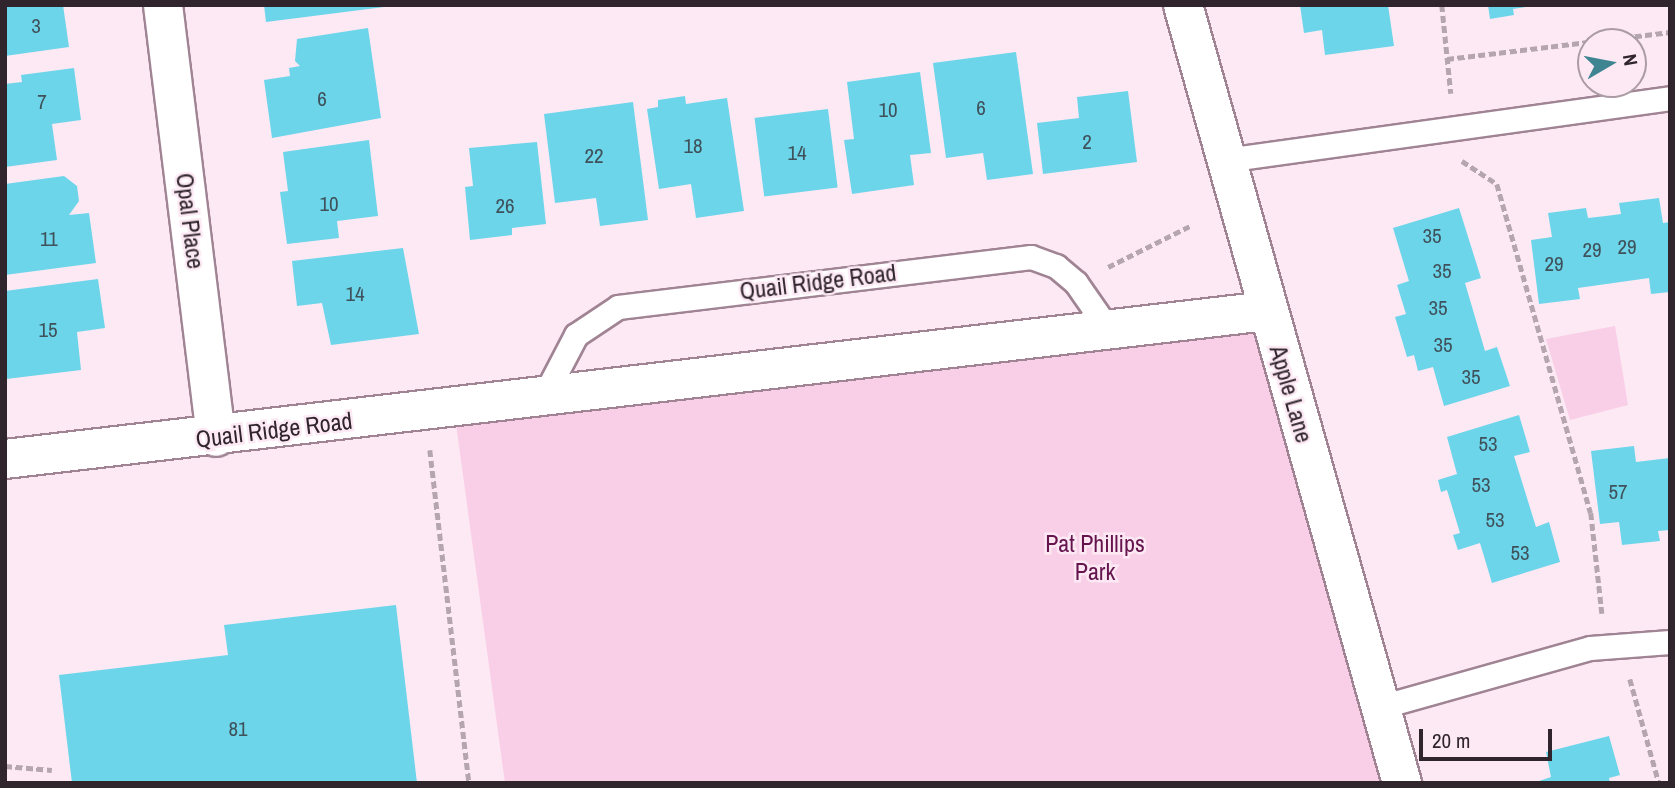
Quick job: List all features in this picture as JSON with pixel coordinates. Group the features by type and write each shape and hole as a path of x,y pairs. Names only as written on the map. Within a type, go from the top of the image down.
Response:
{"street":[{"name":"Opal Place","path":"163,5 216,437"},
{"name":"Apple Lane","path":"1183,5 1402,783"},
{"name":"Quail Ridge Road","path":"5,459 216,437 1267,310"}],"lane":[{"path":"1225,160 1670,98"},
{"name":"Quail Ridge Road","path":"543,398 576,335 618,307 1031,257 1056,266 1076,283 1108,329"},
{"path":"1380,707 1590,648 1621,649 1670,642"}],"path":[{"path":"1447,59 1670,32"},
{"path":"1497,184 1591,513 1599,574"},
{"path":"1076,283 1192,225"},
{"path":"426,412 469,783"},
{"path":"1621,649 1659,783"},
{"path":"5,766 51,771"}],"green space":[{"name":"Pat Phillips Park","path":"1267,311 1402,783 505,783 454,409"},
{"path":"1615,326 1628,405 1570,420 1546,339"}],"building":[{"path":"5,5 63,5 69,47 5,56"},
{"path":"264,5 384,5 384,7 266,22"},
{"path":"1300,5 1388,5 1394,46 1325,55 1322,30 1304,33"},
{"path":"1488,5 1526,7 1513,9 1514,15 1490,19"},
{"path":"368,28 381,118 272,138 264,80 290,76 289,68 300,66 295,61 297,39"},
{"path":"1016,52 1033,174 987,180 983,153 946,158 933,63"},
{"path":"74,68 81,120 52,124 57,160 5,167 5,84 22,82 21,75"},
{"path":"920,72 931,153 910,155 914,185 852,194 844,140 854,139 847,82"},
{"path":"1128,91 1137,162 1043,174 1037,123 1079,118 1077,97"},
{"path":"685,96 686,104 727,98 744,211 696,218 691,184 659,189 647,109 658,107 658,100"},
{"path":"633,102 648,220 600,226 596,198 555,203 544,114"},
{"path":"828,109 838,187 764,196 755,118"},
{"path":"369,140 378,216 337,221 339,238 287,244 280,192 288,191 283,152"},
{"path":"537,142 546,224 512,228 512,235 470,240 465,187 473,186 469,148"},
{"path":"64,176 77,186 79,201 69,215 89,213 96,263 5,275 5,184"},
{"path":"1659,198 1663,223 1670,222 1670,292 1651,294 1649,278 1578,288 1580,299 1539,304 1531,240 1552,237 1548,213 1586,208 1588,218 1621,214 1619,203"},
{"path":"1459,208 1481,278 1465,283 1485,351 1497,347 1510,386 1444,406 1433,367 1418,371 1414,355 1407,357 1395,317 1406,314 1397,285 1409,281 1393,228"},
{"path":"403,248 419,334 331,345 322,303 297,306 292,261"},
{"path":"98,279 105,328 77,332 81,370 6,379 5,291"},
{"path":"1519,415 1530,452 1514,456 1536,527 1549,522 1560,562 1492,583 1480,543 1458,550 1453,535 1460,533 1447,490 1441,492 1438,480 1457,474 1447,437"},
{"path":"1634,446 1636,462 1670,458 1670,530 1658,531 1660,541 1622,545 1619,522 1600,524 1591,451"},
{"path":"396,605 417,783 72,783 59,675 228,655 224,625"},
{"path":"1609,736 1620,775 1609,778 1610,783 1533,783 1551,777 1546,752"}]}
